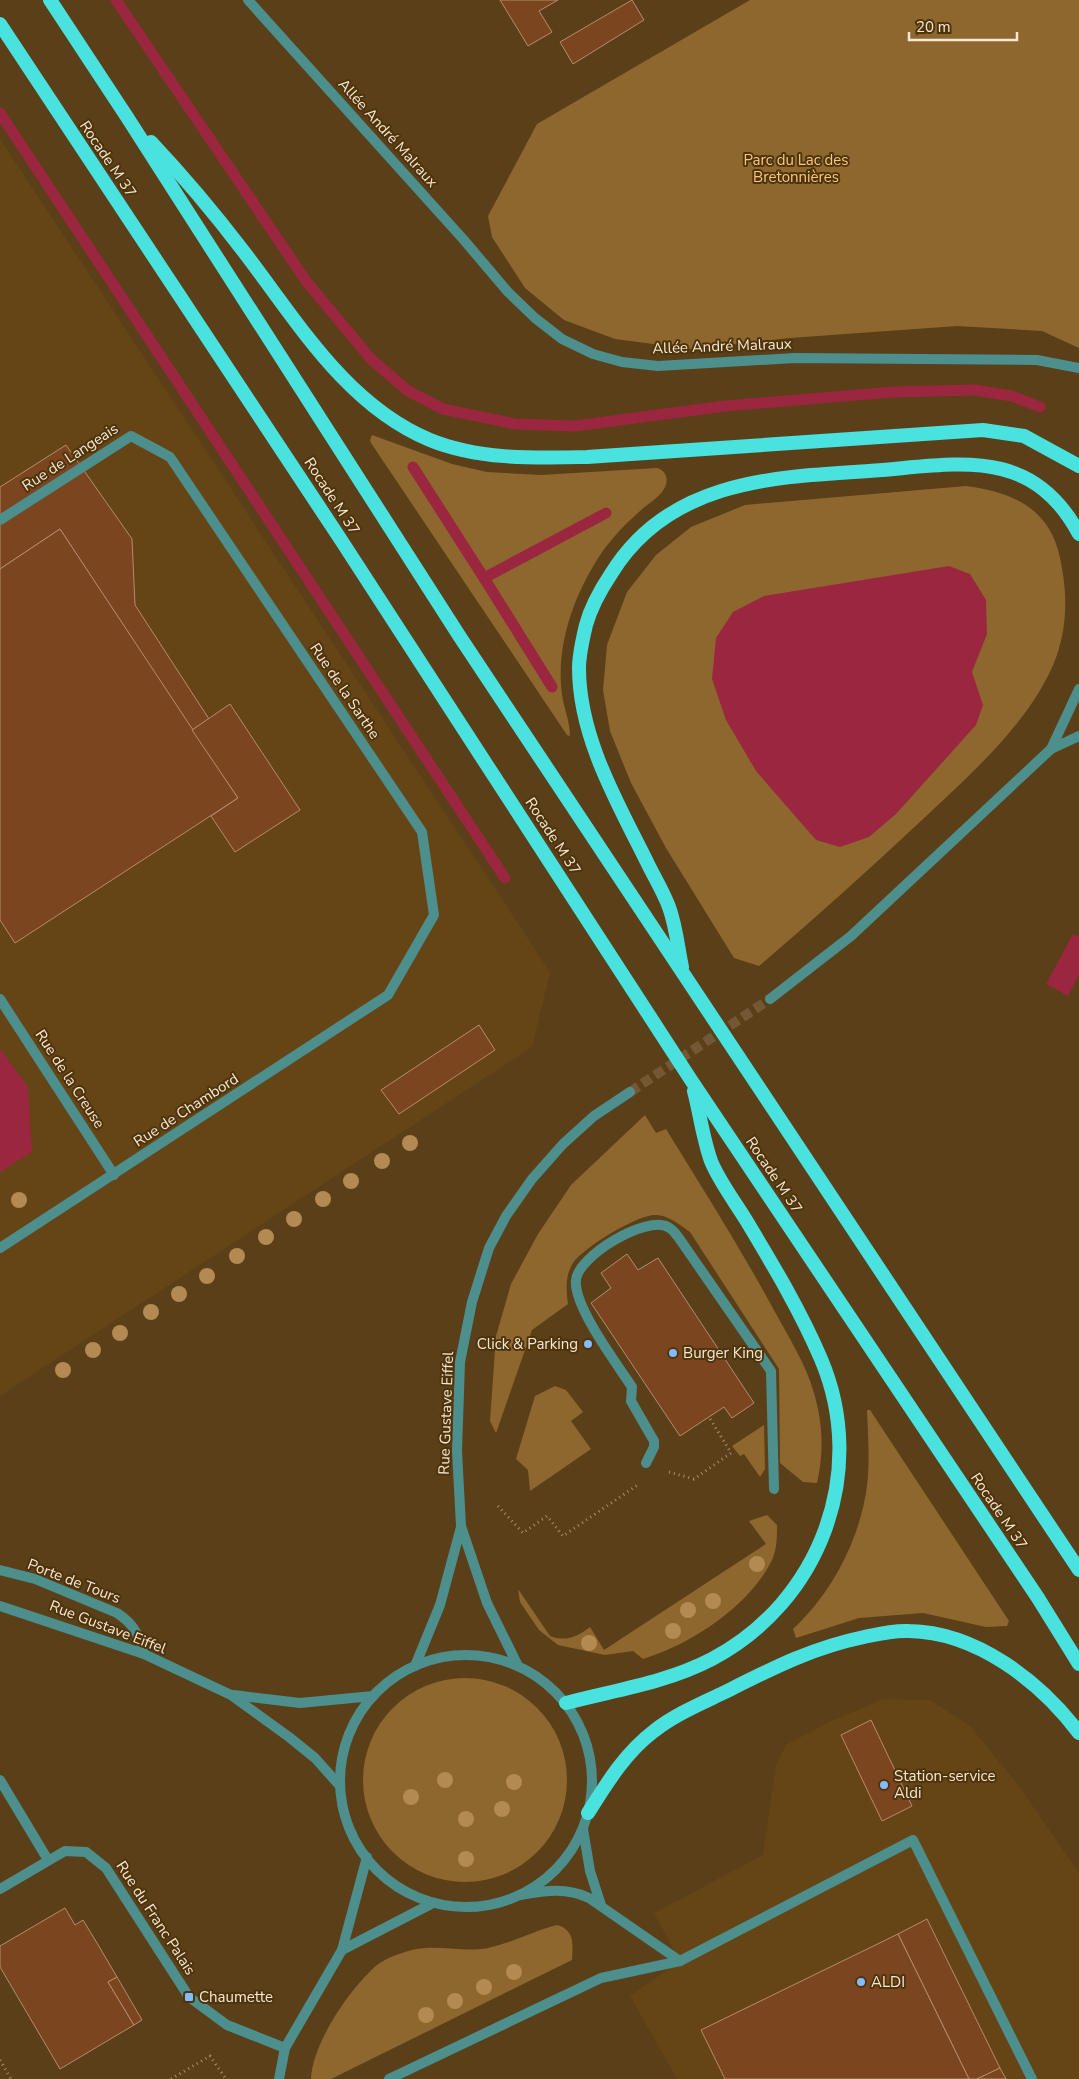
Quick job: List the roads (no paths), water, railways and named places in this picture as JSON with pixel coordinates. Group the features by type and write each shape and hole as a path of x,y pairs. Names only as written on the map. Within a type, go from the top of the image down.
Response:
{"highway":[{"name":"Rocade M 37","path":"50,0 460,637 683,976 1079,1570"},
{"name":"Rocade M 37","path":"0,24 341,540 691,1080 1038,1598 1079,1664"},
{"path":"127,117 180,173 230,233 329,364 361,396 393,420 430,440 492,455 533,458 983,430 1024,436 1079,466"},
{"path":"683,976 669,907 606,778 586,720 580,694 579,664 587,623 602,588 621,557 643,532 693,501 748,483 785,476 965,464 1005,468 1040,486 1064,509 1079,534"},
{"path":"566,1703 634,1688 711,1659 734,1645 764,1622 786,1600 804,1575 821,1544 829,1523 838,1486 839,1443 836,1417 822,1361 796,1307 712,1162 691,1080"},
{"path":"588,1813 622,1760 654,1731 692,1708 786,1661 819,1648 878,1634 908,1631 939,1635 976,1647 1037,1687 1079,1732"}],"street":[{"name":"Allée André Malraux","path":"248,0 463,239 508,292 535,318 562,339 593,354 622,362 658,366 805,358 1037,360 1079,368"},
{"name":"Rue de Langeais","path":"0,520 131,436"},
{"name":"Rue de la Sarthe","path":"131,436 170,457 422,832 434,915 388,995"},
{"path":"1051,748 1079,689"},
{"path":"770,999 851,936 1051,748 1079,736"},
{"name":"Rue de Chambord","path":"0,1248 114,1176 388,995"},
{"name":"Rue de la Creuse","path":"0,999 114,1176"},
{"name":"Rue Gustave Eiffel","path":"518,1666 487,1603 461,1526 457,1450 460,1362 472,1302 489,1248 516,1201 532,1179 563,1144 594,1116 630,1092"},
{"path":"646,1463 654,1447 654,1441 632,1401 632,1387 580,1303 576,1280 582,1264 604,1247 629,1233 656,1225 669,1227 681,1241 771,1371 774,1489"},
{"name":"Rue Gustave Eiffel","path":"415,1666 440,1605 461,1526"},
{"name":"Porte de Tours","path":"0,1570 35,1579 117,1612 129,1620 139,1634 144,1654"},
{"name":"Rue Gustave Eiffel","path":"0,1606 144,1654 231,1695 289,1736 315,1758 340,1786"},
{"path":"456,1655 477,1655 518,1666 544,1681 566,1703 576,1719 590,1756 592,1775 588,1813 583,1829 574,1846 557,1868 536,1886 499,1903 477,1906 433,1903 393,1884 367,1857 356,1841 345,1814 340,1786 341,1767 351,1729 373,1696 400,1674 415,1666 456,1655"},
{"name":"Rue Gustave Eiffel","path":"231,1695 268,1701 300,1703 373,1696"},
{"path":"0,1780 48,1860"},
{"path":"583,1829 590,1870 602,1908"},
{"path":"390,2079 601,1978 680,1961 914,1840 1032,2079"},
{"name":"Rue du Franc Palais","path":"0,1889 48,1860 71,1851 86,1852 106,1868 119,1885 189,1997 227,2025 285,2048"},
{"path":"279,2079 285,2048 342,1950 367,1857"},
{"path":"520,1895 566,1890 589,1898 680,1961"},
{"path":"342,1950 433,1903"}],"waterway":[{"path":"116,0 306,281 371,359 408,391 443,409 515,424 575,426 725,406 893,392 975,390 1012,396 1040,407"},
{"path":"0,113 505,878"},
{"path":"413,467 484,578 606,513"},
{"path":"484,578 552,687"}],"tunnel":[{"path":"630,1092 770,999"}],"place":[{"name":"Click & Parking","path":"588,1344"},
{"name":"Burger King","path":"673,1353"},
{"name":"Station-service Aldi","path":"884,1785"},
{"name":"ALDI","path":"861,1982"},
{"name":"Chaumette","path":"189,1997"}],"park label":[{"name":"Parc du Lac des Bretonnières","path":"796,168"}]}
